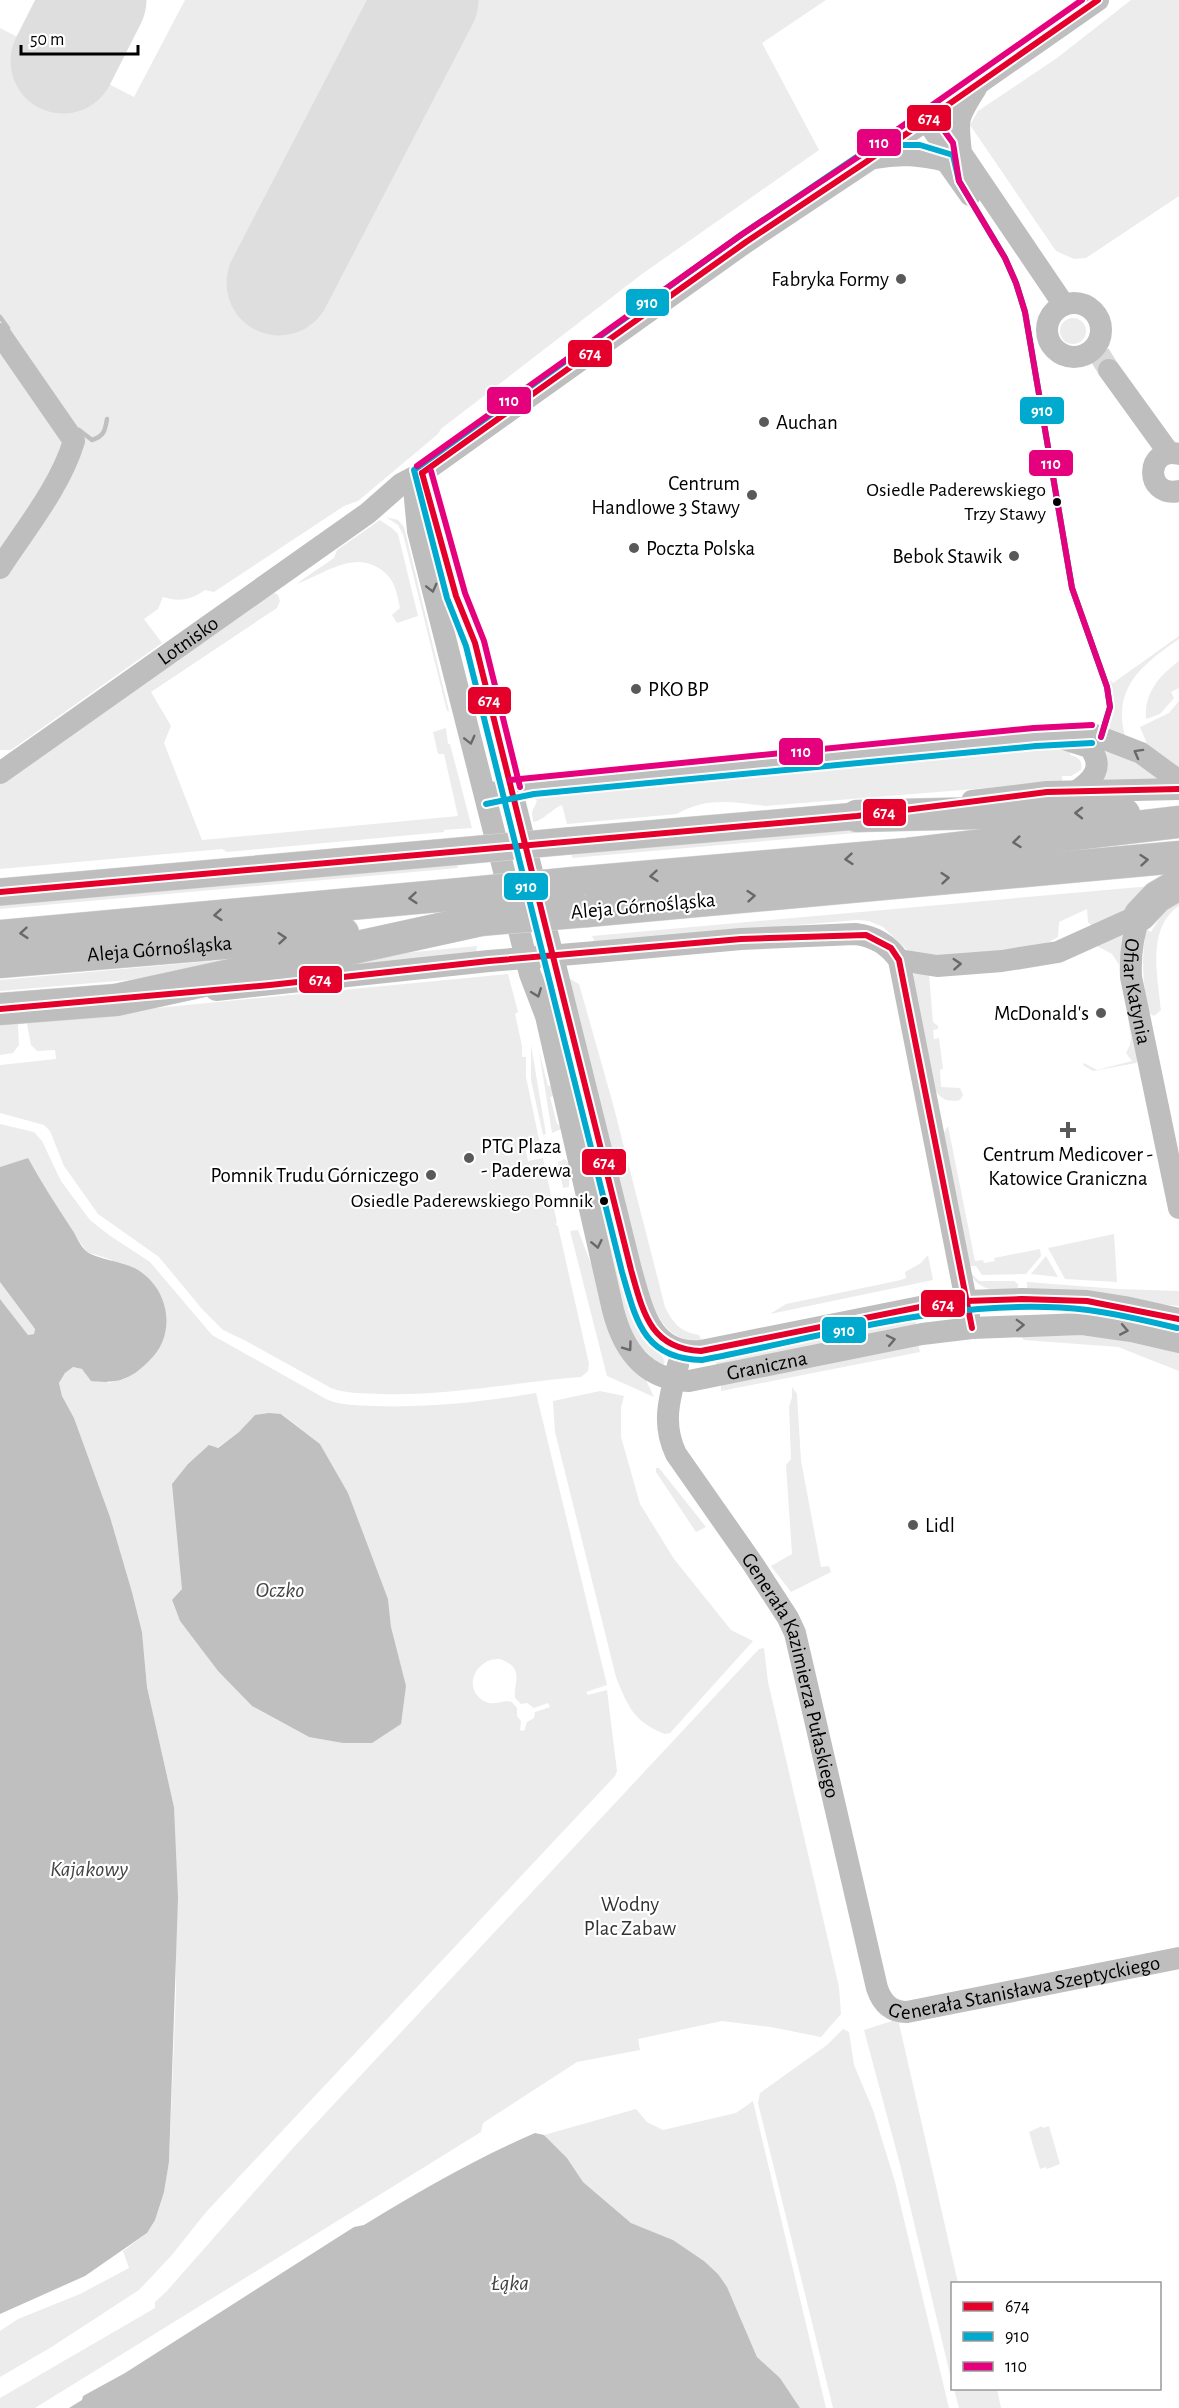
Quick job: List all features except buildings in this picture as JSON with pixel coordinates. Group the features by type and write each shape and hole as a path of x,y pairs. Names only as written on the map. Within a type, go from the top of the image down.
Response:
{"highway":[{"path":"857,816 1085,813 1179,816"},
{"path":"0,1009 116,1000 573,883 907,854 1179,822"},
{"name":"Aleja Górnośląska","path":"0,963 476,906 588,911 1179,857"},
{"path":"1140,915 1157,897 1179,884"},
{"path":"0,936 476,906"}],"main road":[{"path":"0,892 857,816"}],"street":[{"name":"Lotnisko","path":"0,773 375,508 401,484 422,473 746,242 870,159 1098,0"},
{"path":"951,154 961,112 980,82"},
{"path":"926,120 1059,309"},
{"path":"870,159 895,154 951,154"},
{"path":"1095,361 1101,332 1096,315 1082,304 1059,309 1047,327 1049,342 1060,354 1095,361 1168,456 1152,475 1159,487 1171,492 1179,491"},
{"path":"0,334 74,441 69,458 55,484 0,568"},
{"path":"422,473 414,488 418,531 530,974 546,1016 618,1329 625,1344 644,1365 674,1380"},
{"path":"422,473 456,596 475,643 642,1306 650,1327 656,1334 670,1346 681,1350"},
{"path":"375,508 394,508 406,514 418,531"},
{"path":"484,795 511,789 1035,737 1092,735 1141,753 1179,781"},
{"path":"1056,738 1081,743 1094,753 1095,776 1075,792"},
{"path":"857,816 1038,793 1179,789"},
{"name":"Ofiar Katynia","path":"899,960 937,966 1002,961 1058,952 1140,915"},
{"name":"Ofiar Katynia","path":"1140,915 1133,933 1130,954 1131,977 1179,1208"},
{"path":"116,1000 489,961 741,939 866,935 891,948 899,960 972,1328"},
{"name":"Graniczna","path":"681,1350 708,1350 925,1305 966,1301 1033,1299 1087,1301 1179,1319"},
{"name":"Graniczna","path":"674,1380 697,1380 922,1334 972,1328 1091,1324 1179,1342"},
{"name":"Generała Kazimierza Pułaskiego","path":"681,1350 666,1418 673,1447 753,1564 788,1618 795,1633 878,1992"},
{"name":"Generała Stanisława Szeptyckiego","path":"878,1992 882,2000 892,2009 907,2012 1179,1958"}],"green space":[{"path":"185,0 383,0 239,273 308,310 468,0 826,0 762,43 819,150 642,274 441,429 438,434 358,501 344,506 214,592 205,590 185,599 163,597 158,609 144,619 162,643 11,750 0,750 0,28 134,97"},
{"path":"1131,0 1179,0 1179,196 1086,258 1074,259 1056,251 970,125 978,111 1057,58"},
{"path":"1073,318 1082,322 1086,331 1082,340 1073,344 1064,340 1060,331 1064,322"},
{"path":"386,517 398,520 404,527 449,711 447,711 403,534 398,525"},
{"path":"380,520 398,534 418,616 397,623 392,615 400,608 393,583 381,570 365,563 355,562 335,567 296,584 334,558 337,550"},
{"path":"275,593 280,601 277,608 151,692 171,726 164,743 202,840 458,816 444,754 438,754 433,732 446,728 448,744 450,744 472,828 227,852 222,849 0,869 0,784 143,679 265,596"},
{"path":"1179,636 1179,639 1152,659 1132,681 1122,708 1127,742 1110,734 1107,698 1102,676 1105,674 1113,683"},
{"path":"1179,661 1179,688 1171,692 1174,698 1160,714 1146,719 1150,693 1159,679"},
{"path":"1179,701 1179,772 1148,746 1140,727 1169,713"},
{"path":"1045,745 1071,749 1070,755 1080,760 1081,770 1071,776 1062,776 1062,782 765,806 720,802 698,805 677,814 567,824 562,805 540,820 533,822 532,812 537,801 534,798 540,794"},
{"path":"1102,746 1117,750 1163,779 1102,781"},
{"path":"982,822 572,858 573,850 876,823"},
{"path":"457,862 458,868 0,909 0,901"},
{"path":"1151,886 1139,903 1092,926 1088,922 1087,909 1059,922 1058,937 1040,947 924,957 907,950 883,927 869,921 857,920 595,942 592,936"},
{"path":"1179,897 1179,906 1169,915 1158,940 1156,954 1161,1010 1154,1016 1148,1012 1144,980 1146,929 1151,932 1167,906"},
{"path":"1126,927 1139,1059 1136,1063 1093,1071 1083,1065 1084,1063 1097,1070 1132,1061 1126,1053 1131,1037 1120,966 1112,954 1097,946"},
{"path":"477,946 476,953 319,968 404,953"},
{"path":"278,955 163,977 0,991 0,980"},
{"path":"540,973 549,973 636,1323 663,1357 665,1362 662,1366 630,1335"},
{"path":"915,973 929,974 933,1022 938,1026 938,1029 933,1030 934,1039 939,1038 943,1069 940,1070 941,1087 960,1088 963,1095 960,1100 944,1099 933,1086 912,976"},
{"path":"508,974 518,1012 515,1014 522,1057 526,1057 526,1077 540,1144 525,1148 528,1161 543,1158 557,1223 555,1224 558,1226 589,1364 588,1371 581,1377 432,1393 355,1393 331,1388 223,1330 202,1309 159,1257 98,1214 64,1166 50,1131 44,1125 0,1113 0,1065 56,1059 55,1050 37,1051 31,1045 27,1024 35,1014 146,1009"},
{"path":"567,977 579,984 613,1104 665,1307 678,1326 687,1332 699,1335 702,1341 681,1337 667,1328 647,1294"},
{"path":"9,1017 18,1024 19,1045 13,1053 0,1055 0,1018"},
{"path":"531,1045 546,1134 543,1135 531,1080"},
{"path":"539,1051 548,1086 554,1085 555,1096 550,1097 557,1124 564,1128 552,1133"},
{"path":"0,1124 34,1132 42,1141 61,1181 90,1220 150,1262 212,1335 326,1399 350,1405 416,1406 476,1402 536,1393 607,1685 586,1692 588,1695 607,1690 617,1771 615,1776 207,2211 171,2256 139,2290 50,2348 0,2377 0,2331 18,2319 80,2294 129,2268 123,2251 147,2233 164,2192 169,2162 176,1991 174,1807 147,1687 142,1632 110,1517 74,1418 62,1396 59,1383 72,1367 82,1369 109,1383 127,1378 151,1359 112,1260 87,1252 56,1208 28,1158 0,1167","holes":["282,1414 320,1444 348,1494 388,1599 391,1627 309,1737 252,1706 218,1671 180,1621 172,1601 182,1590 217,1448 239,1432 255,1415","500,1659 513,1667 516,1672 515,1698 521,1704 527,1703 534,1708 548,1703 550,1707 535,1712 534,1718 527,1722 524,1731 520,1730 521,1721 517,1716 517,1708 512,1702 488,1703 477,1695 474,1689 473,1681 479,1668 485,1663"]},
{"path":"948,1126 975,1261 983,1260 984,1263 995,1261 994,1258 1040,1249 1041,1256 1026,1274 982,1275 976,1266 969,1266 944,1133"},
{"path":"565,1159 569,1164 569,1187 563,1188 558,1162"},
{"path":"578,1230 593,1269 654,1397 607,1376 570,1231"},
{"path":"1114,1234 1117,1282 1065,1279 1048,1248"},
{"path":"928,1255 933,1280 770,1314 786,1304 901,1280 906,1278 905,1272 921,1263"},
{"path":"1046,1256 1058,1277 1031,1274"},
{"path":"971,1275 979,1281 1014,1281 1018,1284 1018,1290 986,1288 975,1281"},
{"path":"0,1282 35,1329 34,1334 28,1335 0,1299"},
{"path":"1027,1282 1179,1291 1179,1306 1027,1290"},
{"path":"920,1318 916,1326 717,1368 715,1359"},
{"path":"1079,1335 1115,1339 1179,1353 1179,1371 1118,1347 1024,1340 1020,1336"},
{"path":"918,1343 920,1352 721,1391 721,1385"},
{"path":"792,1387 797,1394 801,1461 821,1567 829,1566 831,1572 791,1592 771,1566 792,1554 786,1465 791,1459 789,1407"},
{"path":"600,1391 624,1396 621,1408 621,1437 640,1504 674,1559 731,1630 753,1641 670,1733 665,1734 639,1719 624,1697 616,1677 555,1432 553,1401"},
{"path":"656,1468 659,1468 706,1527 696,1532 656,1472"},
{"name":"Wodny Plac Zabaw","path":"764,1648 768,1682 839,1987 841,2014 821,2037 771,2027 722,2021 638,2039 640,2050 577,2062 483,2123 481,2132 35,2408 0,2408 0,2398 155,2308 155,2302 292,2149 759,1649"},
{"path":"898,2019 958,2282 951,2282 951,2379 901,2168 864,2030"},
{"path":"843,2029 849,2032 854,2065 873,2110 895,2182 949,2408 833,2408 758,2103 760,2093 827,2045"},
{"path":"753,2101 826,2408 800,2408 780,2378 757,2357 734,2303 718,2274 704,2261 673,2240 631,2223 583,2182 567,2158 544,2135 636,2109 647,2122 663,2130 736,2113"},
{"path":"1042,2126 1043,2128 1049,2126 1060,2164 1047,2169 1046,2167 1040,2169 1029,2132"},
{"path":"954,2390 997,2390 1001,2408 959,2408"}],"water":[{"name":"Kajakowy","path":"28,1158 84,1249 90,1254 138,1270 157,1289 166,1313 164,1339 149,1361 136,1373 116,1381 91,1381 82,1369 73,1367 65,1373 59,1383 62,1396 74,1418 110,1517 142,1632 147,1687 174,1807 178,1898 169,2162 164,2192 155,2220 147,2233 85,2276 0,2314 0,1299 28,1335 34,1334 35,1329 0,1282 0,1167"},
{"name":"Oczko","path":"281,1414 320,1444 348,1493 388,1599 391,1627 406,1686 401,1724 372,1743 343,1743 309,1737 252,1706 218,1671 180,1621 172,1600 182,1589 172,1484 188,1464 209,1445 218,1448 239,1432 255,1415"},
{"name":"Łąka","path":"535,2133 544,2135 567,2158 583,2182 631,2223 673,2240 704,2261 718,2274 727,2287 757,2357 780,2378 800,2408 69,2408 82,2400 83,2396 125,2373 354,2227 364,2225 448,2176"}],"waterway":[{"path":"0,317 8,328"},
{"path":"79,430 92,440 103,432 107,419"}],"runway":[{"path":"63,61 94,0"},
{"path":"279,283 426,0"}],"tunnel":[{"path":"1099,354 1109,370"}],"transit line":[{"name":"110","path":"417,466 741,235 861,155 1082,0"},
{"name":"674","path":"422,473 746,242 866,162 1098,0"},
{"name":"110","path":"933,115 953,143 959,181 1005,258 1025,312 1072,588 1107,687 1110,707 1101,737"},
{"name":"910","path":"1101,737 1110,707 1107,687 1072,588 1025,312 1005,258 959,181 953,155 920,145 894,145 867,150 741,235 414,470 447,598 466,646 622,1272 632,1306 645,1334 667,1353 682,1358 702,1360 894,1320 991,1308 1039,1307 1088,1310 1177,1328"},
{"name":"110","path":"431,471 465,593 484,641 520,787"},
{"name":"674","path":"422,473 456,596 475,643 631,1270 651,1326 670,1343 684,1349 701,1351 925,1306 966,1301 1022,1299 1087,1301 1179,1319"},
{"name":"110","path":"510,780 1034,728 1092,725"},
{"name":"910","path":"486,804 534,794 1036,746 1092,743"},
{"name":"674","path":"0,892 857,816 1047,792 1179,789"},
{"name":"674","path":"0,1009 741,939 866,935 891,948 899,960 972,1328"}],"place":[{"name":"Fabryka Formy","path":"901,279"},
{"name":"Auchan","path":"764,422"},
{"name":"Centrum Handlowe 3 Stawy","path":"752,495"},
{"name":"Osiedle Paderewskiego Trzy Stawy","path":"1057,502"},
{"name":"Poczta Polska","path":"634,548"},
{"name":"Bebok Stawik","path":"1014,556"},
{"name":"PKO BP","path":"636,689"},
{"name":"McDonald's","path":"1101,1013"},
{"name":"Centrum Medicover - Katowice Graniczna","path":"1068,1130"},
{"name":"PTG Plaza - Paderewa","path":"469,1158"},
{"name":"Pomnik Trudu Górniczego","path":"431,1175"},
{"name":"Osiedle Paderewskiego Pomnik","path":"604,1201"},
{"name":"Lidl","path":"913,1525"}]}
